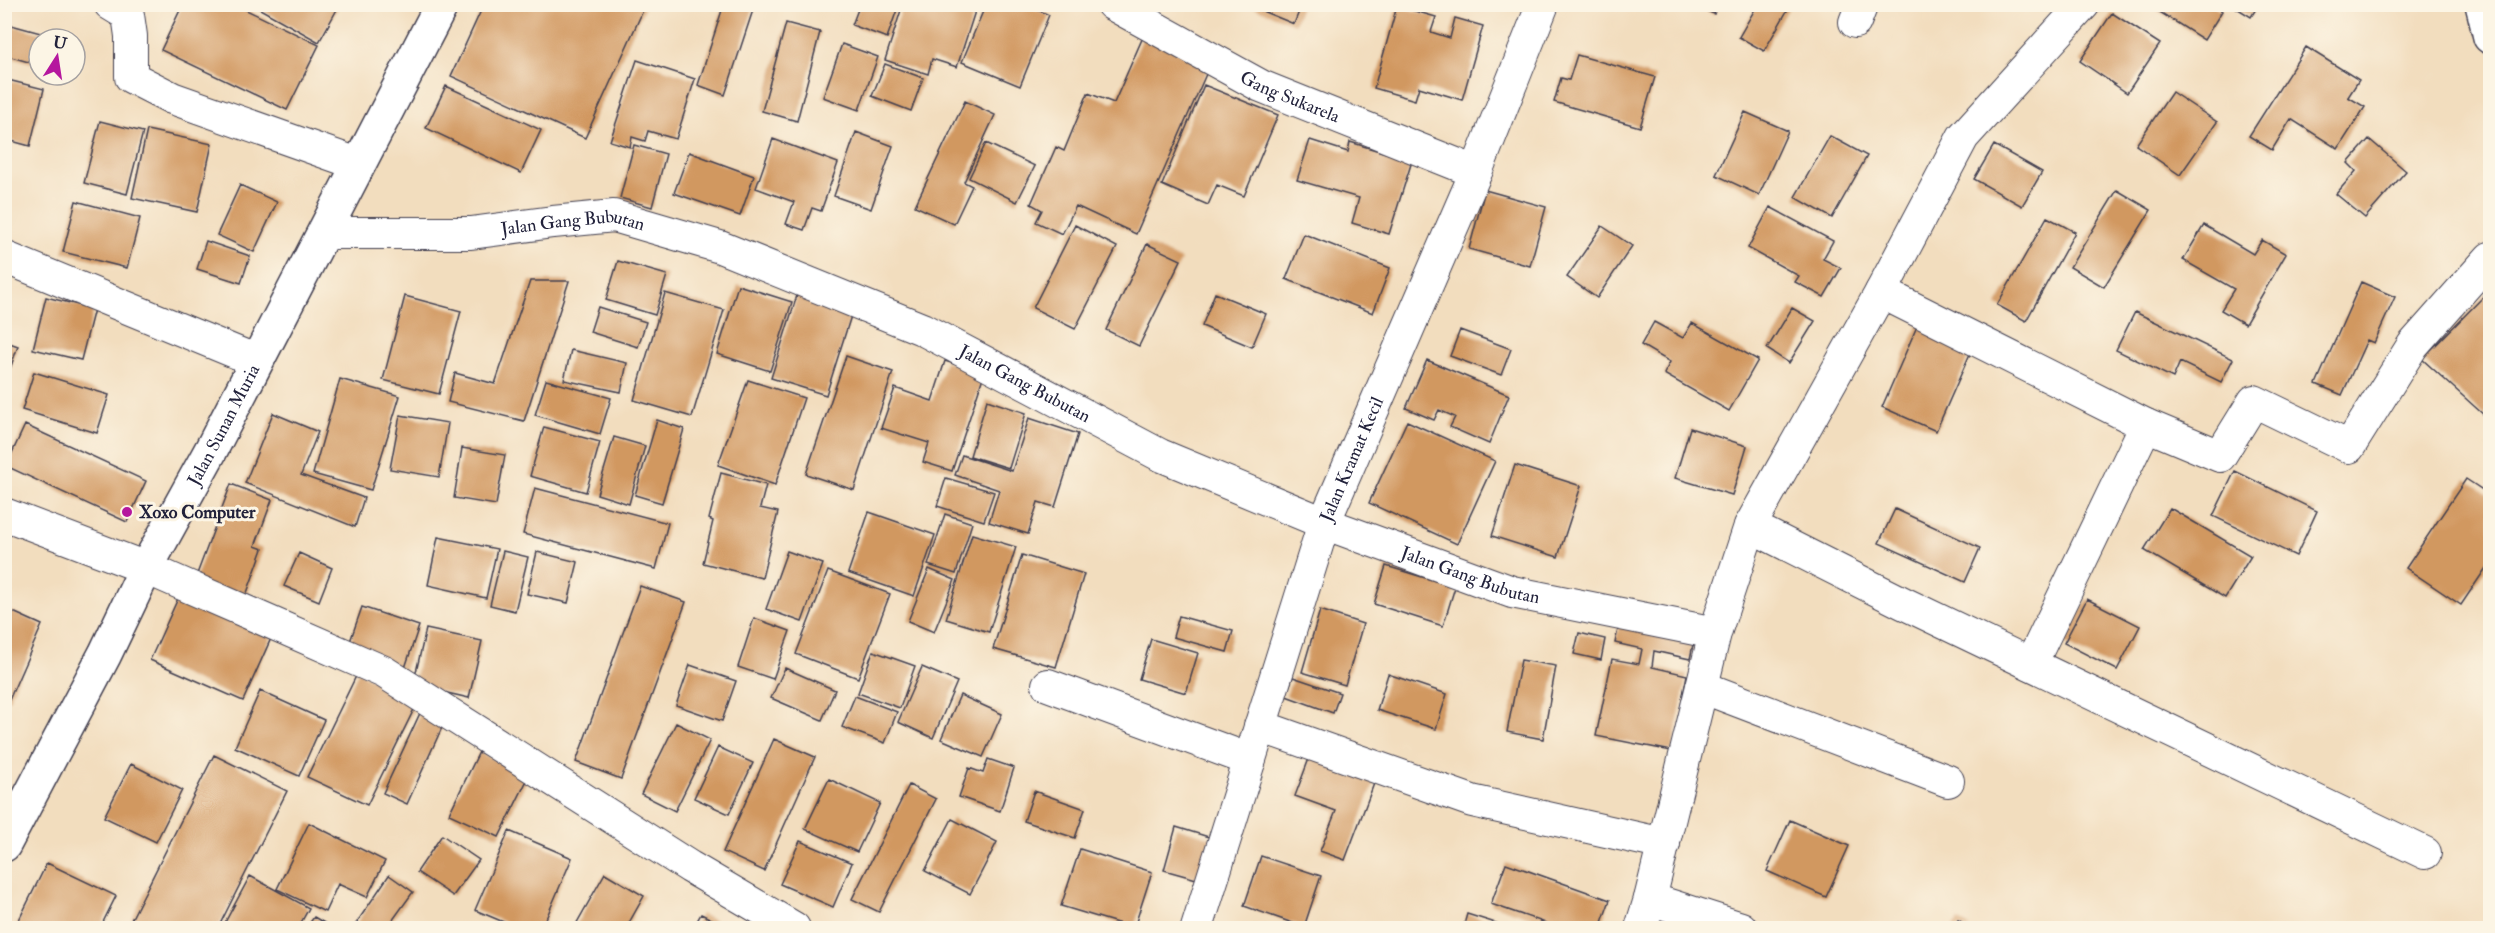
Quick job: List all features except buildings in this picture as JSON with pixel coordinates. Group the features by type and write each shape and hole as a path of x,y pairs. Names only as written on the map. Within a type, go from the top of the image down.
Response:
{"main road":[{"name":"Jalan Sunan Muria","path":"4,845 105,654 146,568 212,450 442,4"},
{"path":"2482,4 2490,37"}],"street":[{"path":"110,4 128,15 131,36 131,77 172,98 358,164"},
{"name":"Gang Sukarela","path":"1112,4 1261,86 1476,172"},
{"name":"Jalan Kramat Kecil","path":"1197,928 1324,523 1476,172 1543,4"},
{"path":"1641,928 1664,844 1715,633 1750,526 1881,292 1963,137 2084,4"},
{"name":"Jalan Gang Bubutan","path":"324,233 471,233 614,216 720,248 922,329 1160,456 1324,523 1512,592 1715,633"},
{"path":"4,257 257,361"},
{"path":"1881,292 2146,424 2220,456 2254,401 2349,447 2413,345 2490,258"},
{"path":"2031,664 2146,424"},
{"path":"4,514 146,568 384,672 690,867 794,928"},
{"path":"1750,526 2425,853"},
{"path":"1048,685 1250,760"},
{"path":"1702,687 1948,781"},
{"path":"1260,726 1472,801 1664,844"},
{"path":"1650,899 1741,928"}],"place":[{"name":"Xoxo Computer","path":"127,512"}]}
